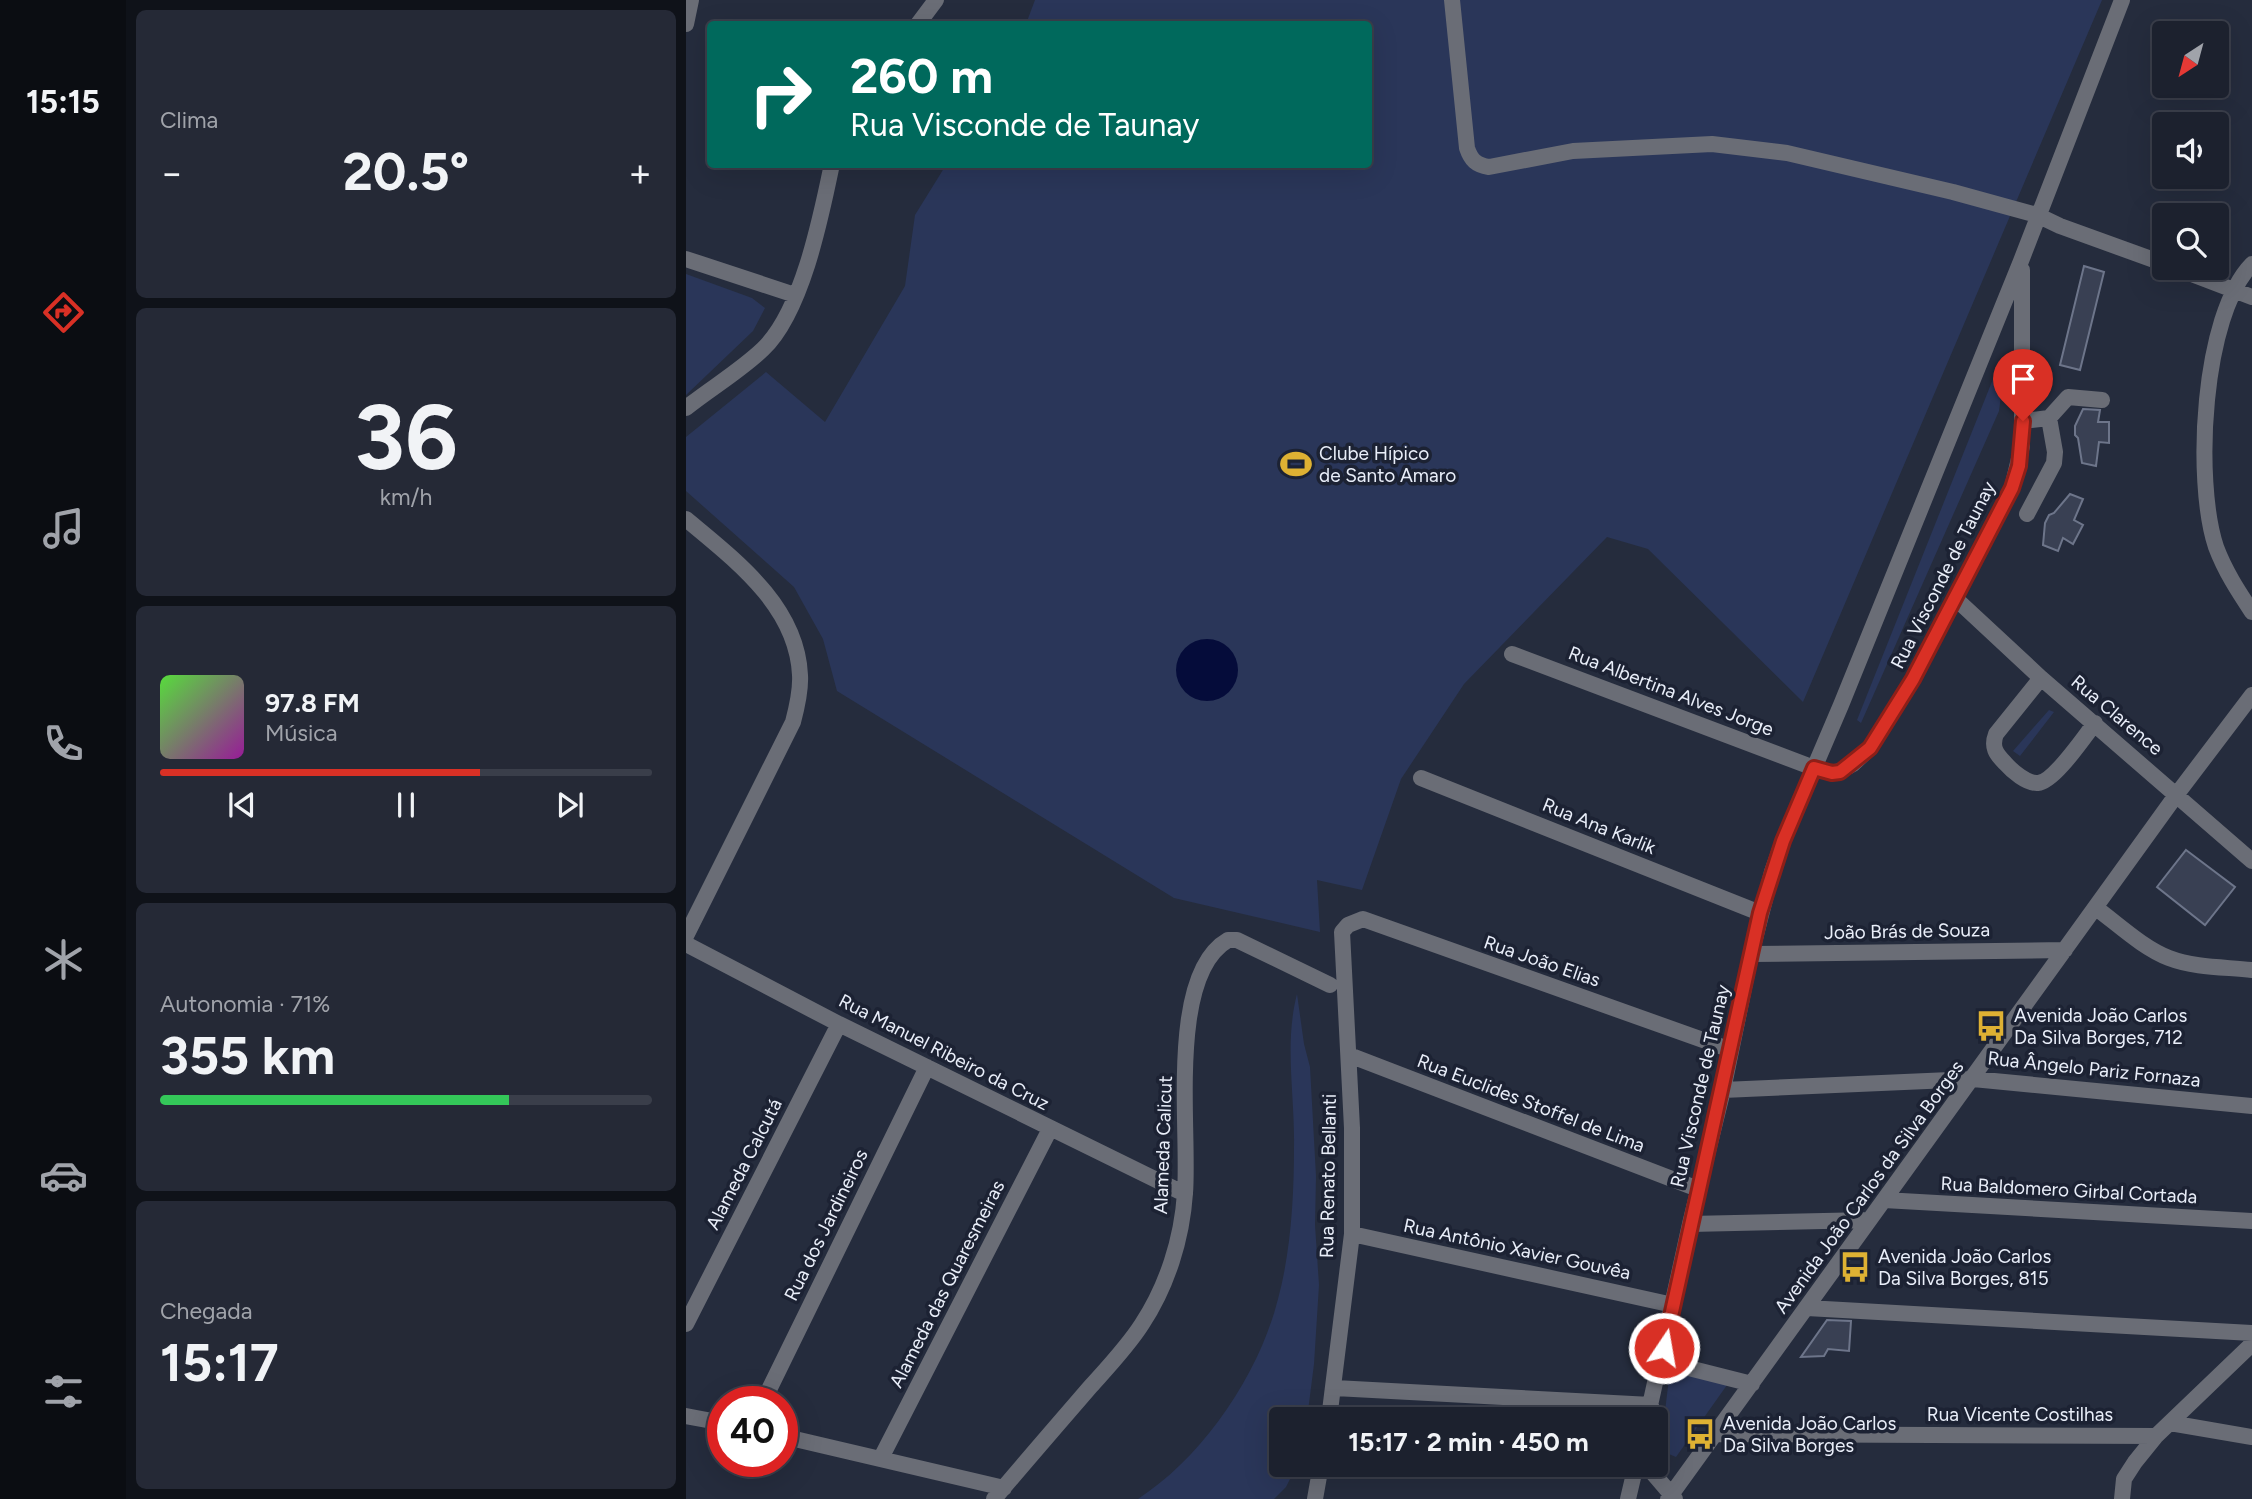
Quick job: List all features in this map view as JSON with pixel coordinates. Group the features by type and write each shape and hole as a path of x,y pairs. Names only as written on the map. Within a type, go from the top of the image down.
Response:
{"street":[{"path":"686,24 691,0"},
{"path":"920,21 936,0"},
{"path":"1452,0 1467,148 1471,159 1479,165 1489,167 1573,151 1712,144 1787,153 1953,192 2037,215 2152,259"},
{"name":"Rua Visconde de Taunay","path":"1650,1407 1698,1189 1723,1090 1760,913 1783,841 2021,261 2122,0"},
{"path":"686,408 763,349 775,335 804,272 831,168"},
{"path":"686,259 795,295"},
{"name":"Rua Visconde de Taunay","path":"1814,768 1832,773 1840,772 1870,748 1913,679 2012,488 2021,456 2023,421 2021,261"},
{"path":"2252,264 2233,289 2225,309 2204,417 2206,490 2216,547 2231,582 2252,612"},
{"path":"2209,280 2252,297"},
{"path":"2023,421 2049,418 2068,397 2102,401"},
{"path":"2027,514 2054,463 2055,452 2049,418"},
{"path":"686,519 749,576 780,611 792,631 801,676 793,722 686,936"},
{"name":"Rua Clarence","path":"1955,599 2041,678 2252,861"},
{"name":"Rua Albertina Alves Jorge","path":"1512,654 1814,768"},
{"path":"2041,678 1996,734 1993,742 1997,755 2012,770 2031,782 2042,782 2055,773 2095,723"},
{"name":"Avenida João Carlos da Silva Borges","path":"1671,1498 1715,1433 2064,950 2252,695"},
{"name":"Rua Ana Karlik","path":"1421,778 1760,913"},
{"path":"2096,908 2151,948 2172,959 2252,970"},
{"name":"Rua João Elias","path":"1342,932 1348,925 1363,919 1731,1050"},
{"name":"Rua Renato Bellanti","path":"1331,1407 1352,1234 1349,1055 1342,932"},
{"name":"Alameda Calicut","path":"999,1493 1142,1324 1161,1288 1178,1241 1185,1194 1187,1021 1198,980 1213,952 1228,940 1237,940 1330,985"},
{"name":"Rua Manuel Ribeiro da Cruz","path":"686,944 839,1024 1185,1194"},
{"name":"João Brás de Souza","path":"1751,954 2064,950"},
{"name":"Alameda Calcutá","path":"686,1324 839,1024"},
{"name":"Rua Euclides Stoffel de Lima","path":"1349,1055 1698,1189"},
{"name":"Rua dos Jardineiros","path":"771,1386 927,1067"},
{"name":"Rua Ângelo Pariz Fornaza","path":"1723,1090 1973,1079 2252,1106"},
{"name":"Alameda das Quaresmeiras","path":"881,1458 1050,1129"},
{"name":"Rua Baldomero Girbal Cortada","path":"1884,1200 2252,1221"},
{"path":"1690,1224 1870,1220"},
{"name":"Rua Antônio Xavier Gouvêa","path":"1352,1234 1673,1305"},
{"path":"1807,1308 2252,1333"},
{"path":"2122,1499 2124,1479 2128,1471 2156,1436 2252,1343"},
{"path":"1661,1361 1752,1384"},
{"path":"1335,1388 1584,1407"},
{"path":"686,1416 707,1420"},
{"path":"2170,1423 2252,1437"},
{"name":"Rua Vicente Costilhas","path":"1715,1433 2156,1436"},
{"path":"798,1440 881,1458 999,1493"},
{"path":"1315,1499 1319,1477"},
{"path":"1628,1499 1633,1477"},
{"path":"1655,1477 1671,1498"}],"shaded area":[{"name":"Clube Hípico de Santo Amaro","path":"1035,0 2102,0 1803,702 1648,549 1607,537 1464,684 1401,779 1362,890 1317,880 1320,932 1174,898 837,691 823,639 794,587 686,491 686,437 766,372 825,422 905,286 915,215 944,168 1372,168 1372,21 1027,21"},
{"path":"686,274 752,298 765,308 753,331 686,395"},
{"path":"2001,359 2004,372 1999,411 1861,723 1857,720"},
{"path":"1207,639 1219,641 1229,648 1236,658 1236,682 1229,692 1219,699 1207,701 1195,699 1185,692 1178,682 1176,670 1178,658 1185,648 1195,641"},
{"path":"2049,710 2054,712 2020,756 2013,751"},
{"path":"1297,994 1310,1067 1319,1285 1309,1407 1269,1407 1269,1477 1291,1477 1286,1487 1274,1499 1138,1499 1185,1461 1206,1437 1242,1385 1269,1328 1282,1281 1291,1224 1294,1147 1291,1051"},
{"path":"1670,1370 1727,1385 1676,1457 1668,1454 1668,1407 1666,1407"}],"building":[{"path":"2084,266 2104,272 2080,370 2060,365"},
{"path":"2083,409 2100,410 2098,422 2109,422 2109,443 2099,442 2096,466 2082,463 2078,438 2075,435 2075,426"},
{"path":"2070,494 2083,499 2074,520 2083,525 2073,544 2063,538 2058,551 2043,545 2045,523 2049,515 2054,513"},
{"path":"2186,850 2235,887 2205,925 2157,887"},
{"path":"1827,1320 1851,1321 1849,1351 1828,1349 1824,1356 1801,1357"}],"place":[{"name":"Clube Hípico de Santo Amaro","path":"1296,464"},
{"name":"Avenida João Carlos Da Silva Borges, 712","path":"1991,1026"},
{"name":"Avenida João Carlos Da Silva Borges, 815","path":"1855,1267"},
{"name":"Avenida João Carlos Da Silva Borges","path":"1700,1434"}],"route":[{"path":"1664,1348 1694,1206 1723,1090 1755,934 1783,841 1814,768 1832,773 1840,772 1853,764 1870,748 1885,727 1913,679 2012,488 2019,466 2023,421"}]}
